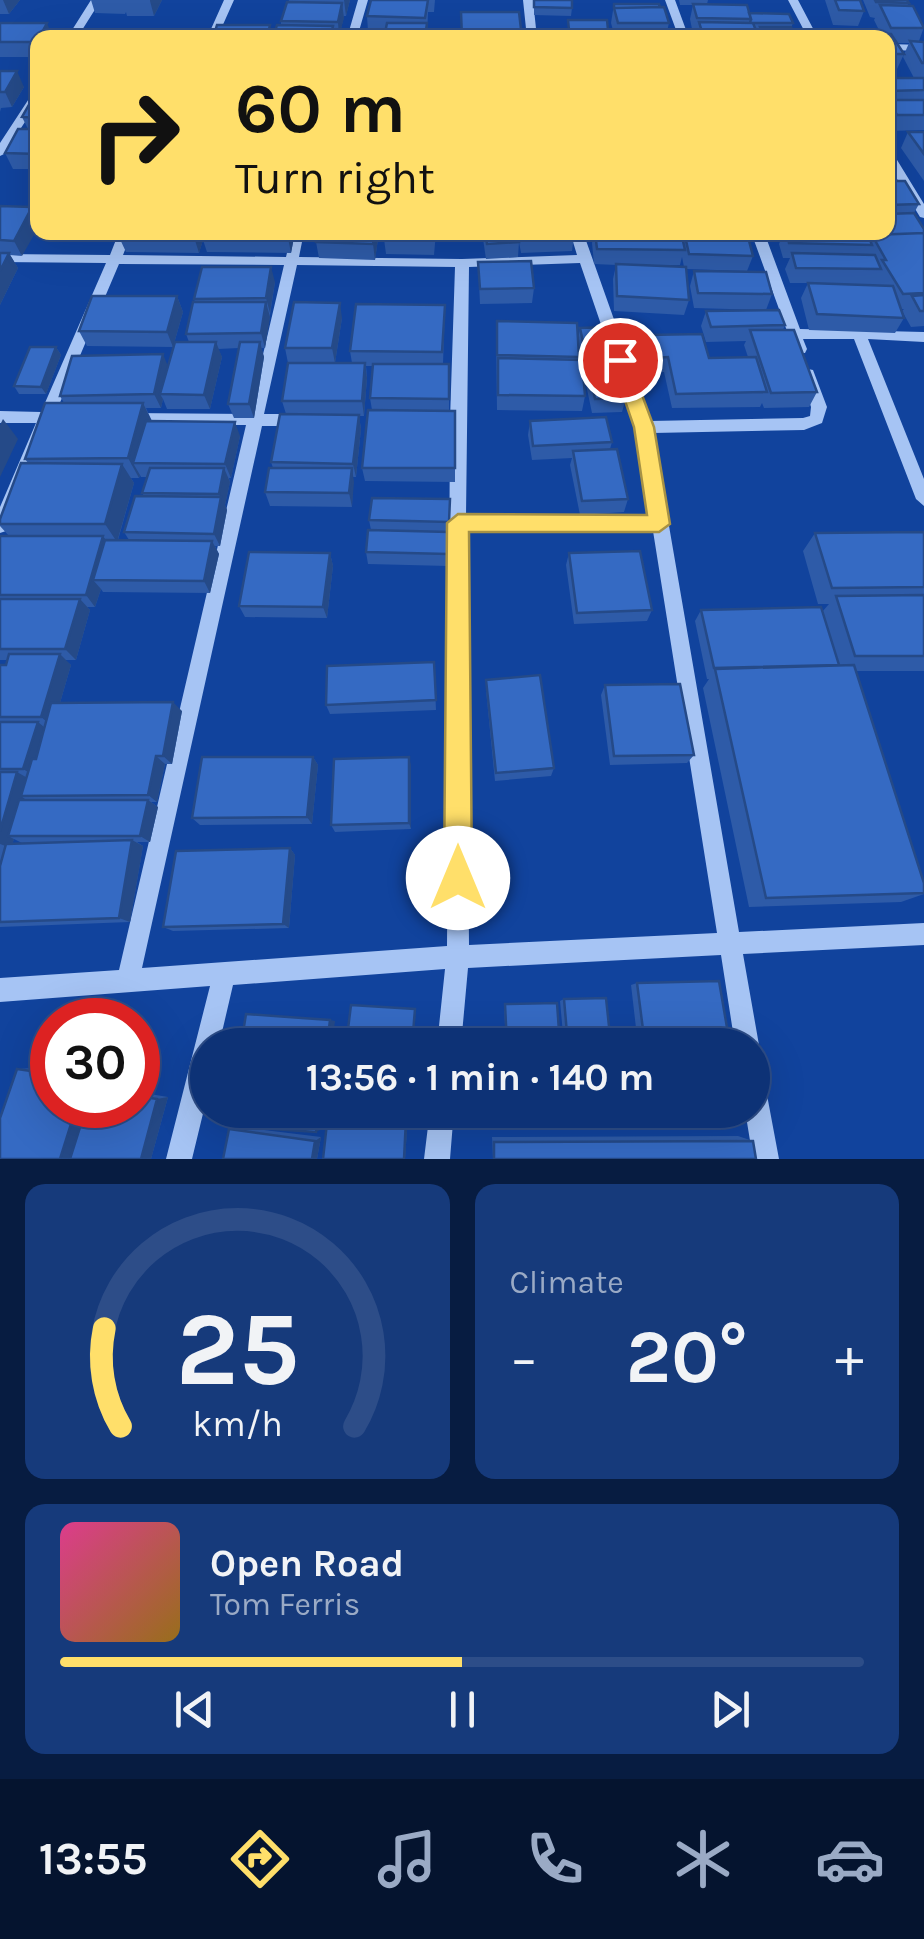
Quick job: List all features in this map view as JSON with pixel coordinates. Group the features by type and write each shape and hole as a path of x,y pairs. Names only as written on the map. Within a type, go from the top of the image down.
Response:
{"street":[{"path":"77,30 96,0"},
{"path":"216,30 229,0"},
{"path":"354,30 363,0"},
{"path":"528,0 531,30"},
{"path":"670,0 681,30"},
{"path":"793,0 810,30"},
{"path":"895,47 924,48"},
{"path":"0,152 30,105"},
{"path":"895,166 924,214"},
{"path":"0,526 122,240"},
{"path":"127,983 296,240"},
{"path":"579,240 644,427 744,1028"},
{"path":"644,427 804,424 817,419 819,407 760,240"},
{"path":"0,258 289,264 585,259"},
{"path":"451,1028 458,957 458,420 462,263"},
{"path":"794,334 924,337"},
{"path":"859,334 924,498"},
{"path":"0,418 84,418"},
{"path":"103,418 328,420"},
{"path":"439,420 458,420"},
{"path":"458,523 659,524"},
{"path":"0,990 458,957 924,934"},
{"path":"179,1159 225,972"},
{"path":"436,1159 440,1128"},
{"path":"761,1128 766,1159"}],"building":[{"path":"371,0 428,0 425,18 367,16"},
{"path":"534,0 572,0 572,8 534,7"},
{"path":"835,0 860,0 864,11 839,10"},
{"path":"907,0 909,3 876,2"},
{"path":"287,2 342,3 338,22 281,21"},
{"path":"614,4 659,4 660,7 614,8"},
{"path":"693,4 747,5 751,19 697,18"},
{"path":"880,5 913,6 924,28 891,28"},
{"path":"664,7 669,23 618,23 614,8"},
{"path":"461,12 519,12 521,30 462,30"},
{"path":"749,13 789,14 793,23 750,23"},
{"path":"568,20 607,20 608,30 569,30"},
{"path":"699,22 753,23 756,30 702,30"},
{"path":"0,23 47,23 43,30 30,30 30,42 0,42"},
{"path":"387,23 427,23 426,30 386,30"},
{"path":"217,25 270,25 269,30 215,30"},
{"path":"277,25 333,26 332,30 275,30"},
{"path":"760,27 792,30 761,30"},
{"path":"910,41 924,42 924,63 922,63"},
{"path":"0,71 17,71 5,92 0,92"},
{"path":"895,78 924,78 924,90 895,91"},
{"path":"895,100 924,100 924,115 897,115"},
{"path":"18,129 30,129 30,154 5,153"},
{"path":"908,132 924,132 924,154"},
{"path":"895,181 905,181 919,204 895,205"},
{"path":"0,206 30,207 14,241 0,240"},
{"path":"914,213 924,233 895,234 895,214"},
{"path":"924,233 924,293 903,294 882,260 886,260 875,240 895,240 895,234"},
{"path":"316,240 374,240 373,244"},
{"path":"486,240 519,242 487,244"},
{"path":"596,240 683,240 685,250 597,249"},
{"path":"686,240 749,240 753,256 689,254"},
{"path":"788,240 870,240 872,245"},
{"path":"0,253 9,253 0,271"},
{"path":"792,253 875,255 881,269 796,268"},
{"path":"531,261 534,288 480,289 478,262"},
{"path":"616,264 686,267 689,300 617,296"},
{"path":"202,267 271,267 266,298 194,299"},
{"path":"694,271 766,272 772,294 698,293"},
{"path":"808,283 893,286 904,318 817,314"},
{"path":"924,295 924,311 920,311 912,296"},
{"path":"92,296 177,296 167,332 79,331"},
{"path":"193,302 266,302 261,333 186,334"},
{"path":"294,302 340,303 332,348 285,348"},
{"path":"356,304 445,305 442,352 350,351"},
{"path":"779,310 785,325 711,327 706,311"},
{"path":"497,321 577,323 579,357 497,355"},
{"path":"608,327 626,398 595,399 580,328"},
{"path":"750,330 794,330 817,392 771,393"},
{"path":"702,334 709,358 756,357 767,392 676,394 668,357 653,358 647,335"},
{"path":"175,342 216,342 204,395 160,394"},
{"path":"240,342 260,342 249,404 228,404"},
{"path":"30,347 56,347 41,387 14,386"},
{"path":"163,354 154,394 60,396 72,356"},
{"path":"498,358 582,360 585,396 498,395"},
{"path":"288,363 365,363 362,401 282,401"},
{"path":"373,364 449,364 449,399 370,398"},
{"path":"45,403 143,403 128,458 25,459"},
{"path":"368,410 455,411 455,468 362,468"},
{"path":"280,414 359,415 353,464 271,462"},
{"path":"606,417 612,442 533,446 530,421"},
{"path":"146,421 235,422 225,464 133,463"},
{"path":"617,449 628,499 582,501 573,451"},
{"path":"21,463 122,464 105,524 0,524"},
{"path":"150,468 224,468 219,494 142,493"},
{"path":"269,468 352,468 349,493 265,492"},
{"path":"135,496 221,497 214,534 124,532"},
{"path":"372,498 450,499 449,522 369,520"},
{"path":"368,530 449,532 448,554 366,552"},
{"path":"924,532 924,587 832,588 815,533"},
{"path":"0,536 103,536 86,595 0,595"},
{"path":"105,540 212,541 204,581 93,580"},
{"path":"640,551 652,610 577,613 569,553"},
{"path":"249,552 330,553 323,607 239,606"},
{"path":"924,595 924,656 855,656 836,596"},
{"path":"0,599 80,599 65,649 0,649"},
{"path":"821,607 839,665 714,668 701,610"},
{"path":"9,654 60,654 41,717 0,717 0,665 6,665"},
{"path":"434,662 436,700 326,705 327,666"},
{"path":"854,665 924,893 766,898 715,669"},
{"path":"540,675 554,768 496,773 486,680"},
{"path":"680,684 694,755 614,756 605,685"},
{"path":"173,702 163,756 156,756 148,795 21,796 51,703"},
{"path":"0,722 38,722 23,769 0,769"},
{"path":"202,757 313,757 307,817 192,818"},
{"path":"409,757 409,823 331,825 334,759"},
{"path":"0,772 17,772 0,831"},
{"path":"19,800 148,800 140,836 8,836"},
{"path":"132,840 119,918 0,922 0,866 6,844"},
{"path":"290,848 283,924 163,927 176,851"},
{"path":"719,981 727,1028 643,1028 637,983"},
{"path":"606,998 609,1028 567,1028 564,999"},
{"path":"557,1003 559,1028 506,1028 505,1004"},
{"path":"351,1005 415,1009 413,1028 348,1028"},
{"path":"246,1014 330,1020 329,1028 244,1028"},
{"path":"17,1069 30,1071 30,1128 70,1128 60,1159 0,1159 0,1118"},
{"path":"80,1128 149,1128 141,1159 70,1159"},
{"path":"256,1128 317,1128 316,1132"},
{"path":"326,1128 406,1128 404,1159 323,1159"},
{"path":"229,1129 315,1141 312,1159 223,1159"},
{"path":"753,1141 756,1159 494,1159 494,1142"}],"route":[{"path":"458,878 458,523 659,524 644,427 620,360"}]}
